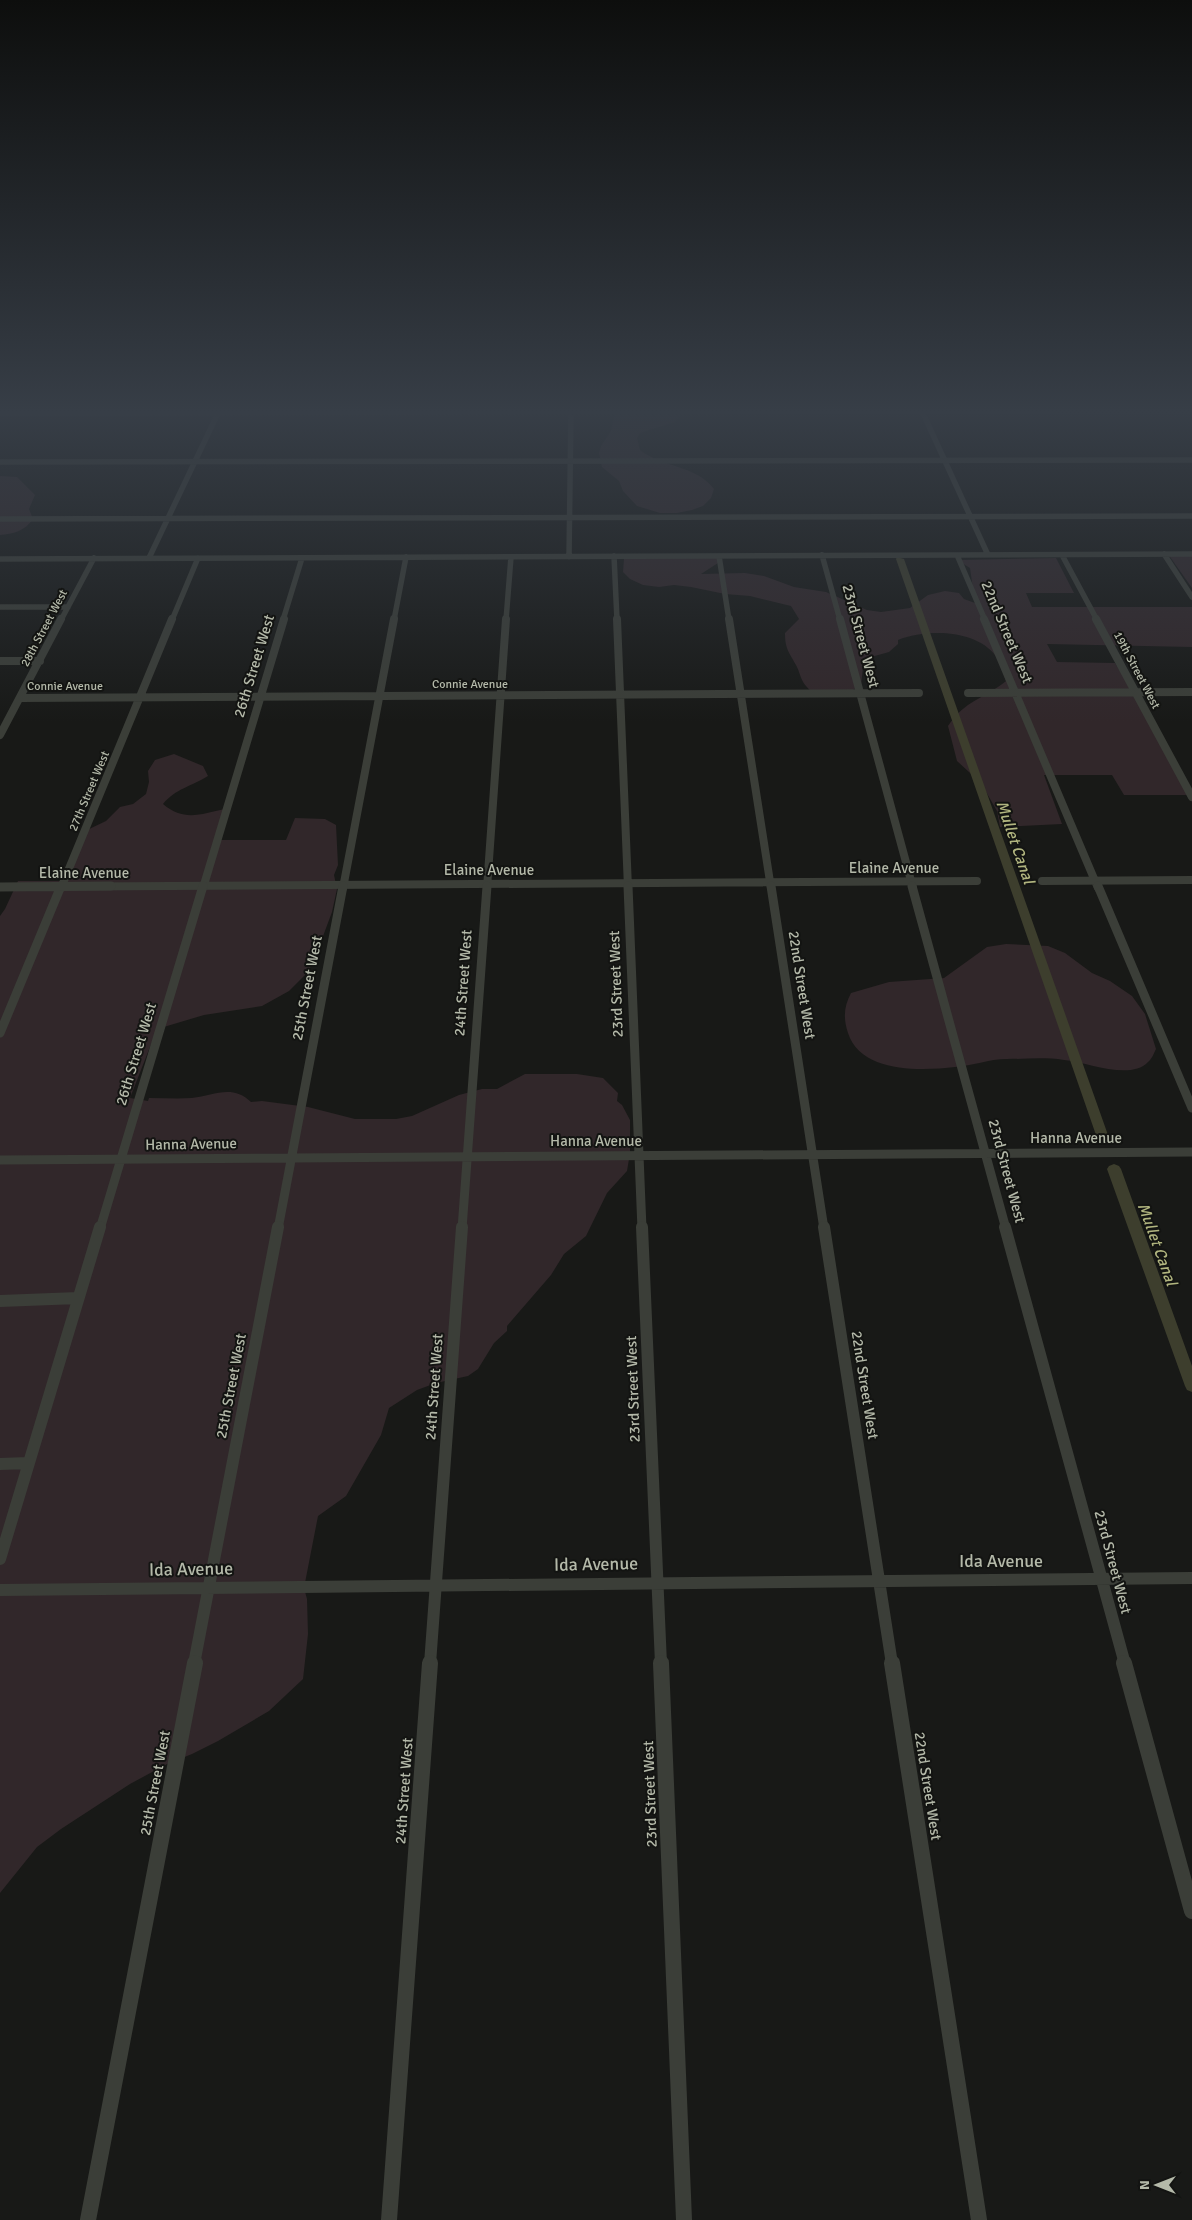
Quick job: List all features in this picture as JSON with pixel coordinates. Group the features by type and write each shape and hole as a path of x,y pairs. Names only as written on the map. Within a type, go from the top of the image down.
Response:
{"street":[{"path":"149,558 170,515"},
{"path":"569,557 570,515"},
{"path":"0,519 1192,516"},
{"path":"971,517 988,555"},
{"path":"1164,554 1192,596"},
{"path":"0,559 1192,554"},
{"name":"22nd Street West","path":"957,555 1192,1108"},
{"name":"19th Street West","path":"1062,555 1192,797"},
{"name":"23rd Street West","path":"614,556 684,2220"},
{"name":"22nd Street West","path":"719,556 979,2220"},
{"name":"23rd Street West","path":"822,556 1192,1911"},
{"name":"25th Street West","path":"88,2220 406,557"},
{"name":"24th Street West","path":"389,2220 511,557"},
{"name":"28th Street West","path":"0,735 4,721 20,698 94,558"},
{"name":"27th Street West","path":"0,1033 198,558"},
{"name":"26th Street West","path":"0,1559 302,558"},
{"path":"0,608 68,607"},
{"path":"0,661 40,661"},
{"path":"968,693 1192,692"},
{"name":"Connie Avenue","path":"20,698 919,693"},
{"path":"1042,881 1192,880"},
{"name":"Elaine Avenue","path":"0,887 977,881"},
{"name":"Hanna Avenue","path":"0,1160 1192,1152"},
{"path":"0,1301 78,1298"},
{"path":"0,1464 28,1463"},
{"name":"Ida Avenue","path":"0,1590 1192,1578"}],"shaded area":[{"path":"0,515 31,515 33,519 26,526 10,534 0,535"},
{"path":"1168,554 1192,554 1192,588"},
{"path":"721,556 718,563 701,574 745,573 764,576 794,587 826,592 867,610 881,612 910,608 928,595 945,591 959,593 964,599 975,603 970,568 957,560 1056,558 1074,593 1026,593 1032,607 1192,607 1192,647 1047,644 1057,662 1115,663 1134,693 1188,795 1124,795 1112,775 1044,775 1062,824 1000,827 997,811 981,783 957,761 948,726 954,717 968,705 1006,681 998,658 987,647 963,636 950,634 936,633 910,636 898,640 898,644 889,652 864,659 861,685 841,695 819,695 812,692 804,683 787,647 785,633 799,619 791,606 750,596 725,594 691,587 643,585 630,579 623,572 624,559"},
{"path":"174,754 203,766 208,776 178,791 163,804 171,810 186,815 225,809 217,840 286,840 295,818 325,819 336,825 338,865 334,875 337,889 332,912 313,963 306,974 289,991 262,1006 204,1015 157,1029 130,1098 148,1101 149,1098 192,1098 230,1092 237,1093 251,1102 262,1101 308,1107 355,1119 396,1119 412,1116 459,1095 482,1089 497,1089 525,1074 577,1074 603,1078 618,1093 617,1101 622,1105 630,1120 630,1153 627,1171 607,1193 586,1236 564,1254 551,1275 507,1326 507,1331 494,1343 478,1369 468,1376 436,1383 417,1390 389,1408 381,1435 346,1496 318,1516 304,1588 307,1599 308,1634 303,1679 269,1711 218,1741 167,1764 130,1784 61,1829 37,1847 0,1893 0,916 18,881 64,881 85,831 106,821 120,807 133,804 146,794 149,782 148,771 155,760"},
{"path":"1006,944 1048,946 1065,953 1092,973 1110,981 1132,996 1145,1014 1156,1049 1151,1059 1140,1067 1131,1070 1108,1069 1073,1061 1043,1058 1000,1059 961,1066 909,1069 878,1062 865,1056 855,1046 845,1022 846,1007 851,993 889,982 944,978 987,947"}],"waterway":[{"name":"Mullet Canal","path":"900,559 1102,1135"},
{"name":"Mullet Canal","path":"1114,1169 1192,1386"}]}
